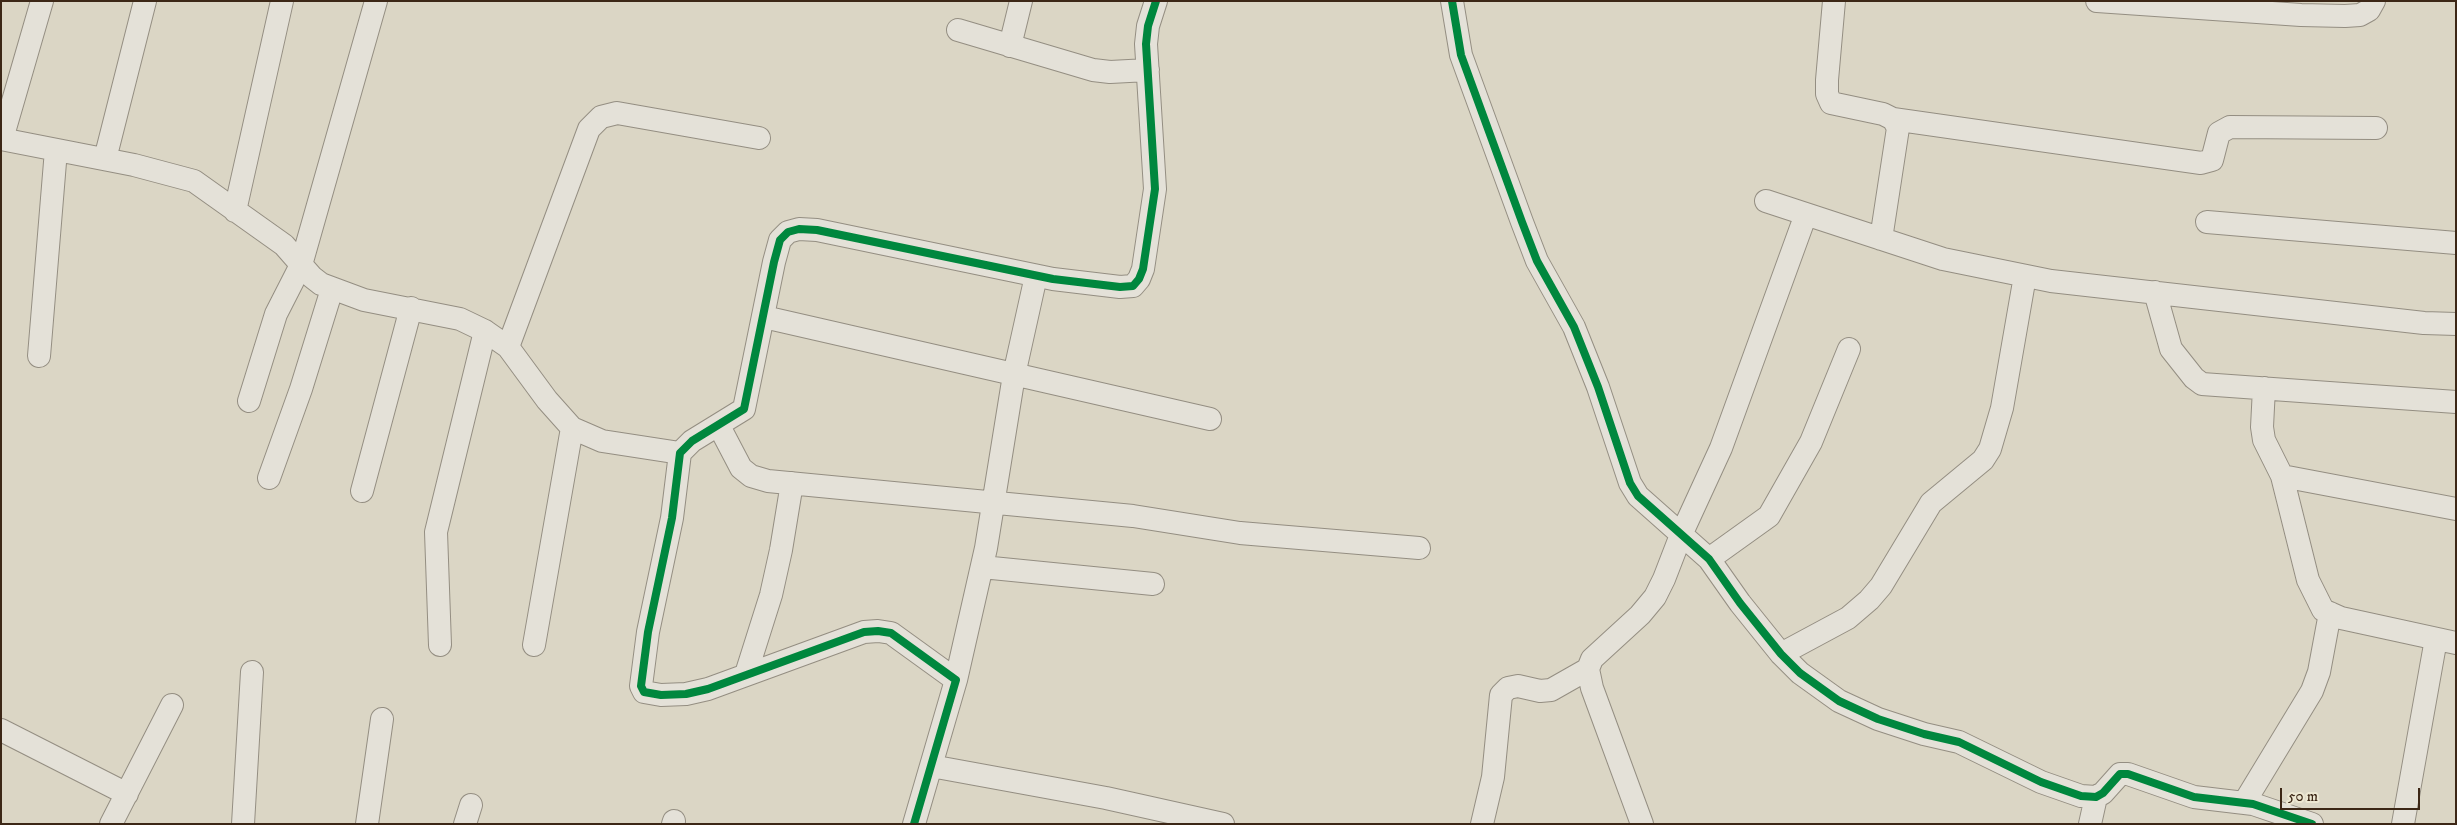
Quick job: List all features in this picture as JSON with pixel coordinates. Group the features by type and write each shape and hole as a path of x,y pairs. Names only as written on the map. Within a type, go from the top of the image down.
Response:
{"street":[{"path":"42,1 2,139 105,159 194,181 284,245 312,277 332,289 364,300 411,308 460,320 485,331 508,347 547,400 572,428 602,440 680,453"},
{"path":"105,159 145,1"},
{"path":"235,211 282,1"},
{"path":"248,401 276,314 301,265 376,1"},
{"path":"1010,46 1021,1"},
{"path":"956,680 891,633 878,631 856,634 708,689 686,694 650,694 644,692 641,686 648,632 672,518 680,453 692,440 744,410 780,240 788,232 799,229 816,230 1036,276 1120,288 1133,286 1139,279 1143,268 1155,189 1146,44 1148,26 1156,1"},
{"path":"1452,1 1461,55 1522,222 1537,261 1574,327 1598,386 1630,483 1638,496 1709,558 1740,603 1781,654 1800,673 1839,701 1878,719 1924,734 1959,742 2041,782 2082,796 2096,797 2103,793 2120,774 2128,774 2194,797 2244,803 2312,824"},
{"path":"1834,1 1827,80 1827,94 1831,103 1884,114 1893,119 2201,163 2212,160 2219,133 2230,127 2376,128"},
{"path":"2097,1 2301,16 2360,14 2369,10 2374,1"},
{"path":"958,30 1093,70 1121,72 1148,70"},
{"path":"508,347 589,129 601,117 617,113 759,138"},
{"path":"1882,239 1898,138 1898,128 1893,119"},
{"path":"39,356 56,150"},
{"path":"1766,201 1943,259 2025,276 2424,323 2456,324"},
{"path":"1642,824 1592,688 1588,669 1592,658 1640,615 1655,597 1721,448 1806,214"},
{"path":"2207,222 2456,243"},
{"path":"914,824 956,680 982,567 1014,375 1036,276"},
{"path":"1781,654 1848,618 1869,600 1882,586 1931,503 1983,460 1990,449 2002,408 2025,276"},
{"path":"270,478 301,389 332,289"},
{"path":"2155,292 2171,349 2194,378 2202,384 2456,402"},
{"path":"362,491 411,308"},
{"path":"764,317 1210,419"},
{"path":"440,646 436,532 485,331"},
{"path":"1709,558 1769,516 1811,442 1849,349"},
{"path":"2264,388 2262,427 2264,440 2282,476 2308,580 2323,610 2340,618 2446,641 2403,824"},
{"path":"718,426 741,468 751,476 768,481 994,501 1133,516 1240,533 1419,548"},
{"path":"534,645 572,428"},
{"path":"2282,476 2456,509"},
{"path":"746,674 771,596 792,483"},
{"path":"982,567 1153,584"},
{"path":"2244,803 2312,691 2319,672 2330,613"},
{"path":"1482,824 1493,777 1501,694 1508,688 1518,686 1540,691 1551,690 1588,669"},
{"path":"243,824 252,672"},
{"path":"111,824 172,705"},
{"path":"368,824 382,719"},
{"path":"1,730 127,794"},
{"path":"931,766 1106,798 1195,821 1222,824"},
{"path":"2090,824 2096,797"}],"cycle path":[{"path":"914,824 956,680 891,633 878,631 864,632 708,689 686,694 661,695 644,692 641,686 648,632 672,518 680,453 692,441 744,409 774,262 780,240 788,232 799,229 817,230 1053,279 1120,287 1133,286 1139,279 1143,269 1155,189 1146,44 1148,26 1156,1"},
{"path":"1452,1 1461,55 1522,222 1537,261 1574,327 1598,387 1630,483 1638,496 1709,559 1740,603 1781,654 1800,673 1839,701 1878,719 1924,734 1959,742 2041,782 2081,796 2096,797 2103,793 2120,774 2128,774 2194,797 2253,804 2312,824"}]}
